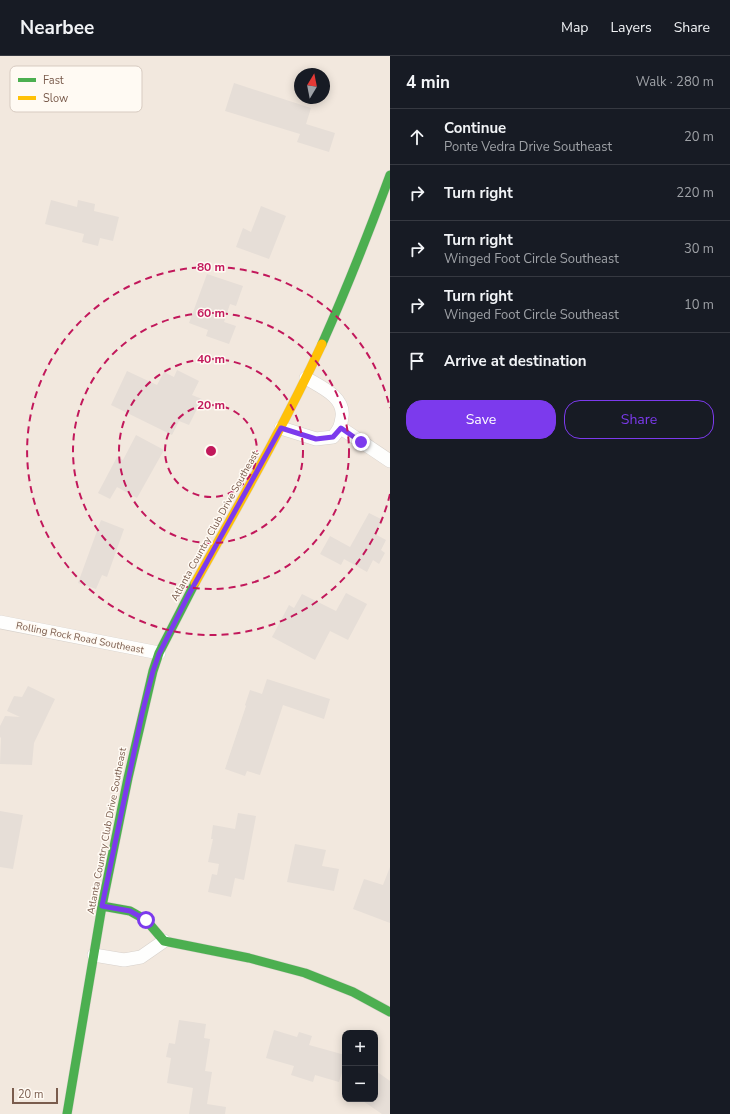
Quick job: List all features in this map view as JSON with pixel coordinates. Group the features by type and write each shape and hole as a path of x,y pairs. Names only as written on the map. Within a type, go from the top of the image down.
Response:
{"street":[{"name":"Atlanta Country Club Drive Southeast","path":"67,1114 102,906 142,714 153,671 159,654 192,590 281,428 306,378 342,299 368,236 390,175"},
{"path":"281,428 316,439 333,437 341,428 343,411 337,398 306,378"},
{"path":"341,428 390,461"},
{"name":"Rolling Rock Road Southeast","path":"0,622 159,654"},
{"path":"102,906 130,911 146,920 164,941 250,958 305,973 353,992 390,1012"},
{"path":"94,955 124,960 141,957 164,941"}],"shaded area":[{"path":"0,56 390,56 390,1114 0,1114"}],"building":[{"path":"234,83 294,102 294,104 311,108 306,124 335,133 329,152 297,142 300,134 225,111"},
{"path":"51,200 77,207 78,200 95,204 94,211 119,217 113,241 100,238 98,246 82,242 84,234 45,224"},
{"path":"261,206 286,216 269,259 236,247 243,228 251,232"},
{"path":"207,274 243,286 236,306 230,304 224,322 236,326 229,344 206,336 208,330 189,323"},
{"path":"177,370 199,381 192,395 202,399 189,425 179,421 172,435 111,405 127,371 157,385 164,372 174,377"},
{"path":"136,435 164,450 137,498 117,487 110,499 98,493 117,457 123,460"},
{"path":"369,513 383,520 375,534 386,540 381,550 385,553 379,564 373,560 367,572 344,559 341,565 320,554 330,536 350,547"},
{"path":"101,520 124,529 107,577 102,575 96,589 78,583"},
{"path":"346,593 367,604 348,640 330,631 315,660 272,637 289,605 294,608 302,594 336,611"},
{"path":"267,679 330,699 324,719 283,705 260,775 247,771 245,776 225,769 250,690 262,694"},
{"path":"28,686 55,699 34,743 32,765 0,764 0,726 5,716 20,717 7,711 14,696 22,697"},
{"path":"0,811 23,815 13,869 0,867"},
{"path":"238,813 256,816 244,880 235,878 231,897 208,892 212,874 217,875 219,864 208,862 213,839 211,839 213,825 235,829"},
{"path":"295,844 326,850 322,866 339,869 334,891 287,882"},
{"path":"390,867 390,923 353,909 364,879 383,885"},
{"path":"179,1020 206,1024 204,1038 210,1039 205,1071 212,1072 207,1104 226,1107 225,1114 189,1114 193,1088 167,1083 171,1058 166,1057 169,1043 175,1044"},
{"path":"274,1030 297,1037 299,1032 312,1036 309,1045 342,1054 342,1072 339,1082 315,1075 313,1082 291,1075 294,1066 266,1058"},
{"path":"378,1072 390,1081 390,1114 382,1114 364,1102 378,1102"}],"traffic: fast":[{"path":"322,344 358,260 390,175"},
{"path":"67,1114 102,906 128,778 153,671 159,653 195,583"},
{"path":"102,906 130,911 146,920 164,941 249,958 305,973 353,992 390,1012"}],"traffic: slow":[{"path":"195,583 277,435 322,344"}],"route":[{"path":"146,920 130,911 102,906 142,714 159,654 188,596 281,428 296,434 316,439 333,437 341,428 361,442"}]}
